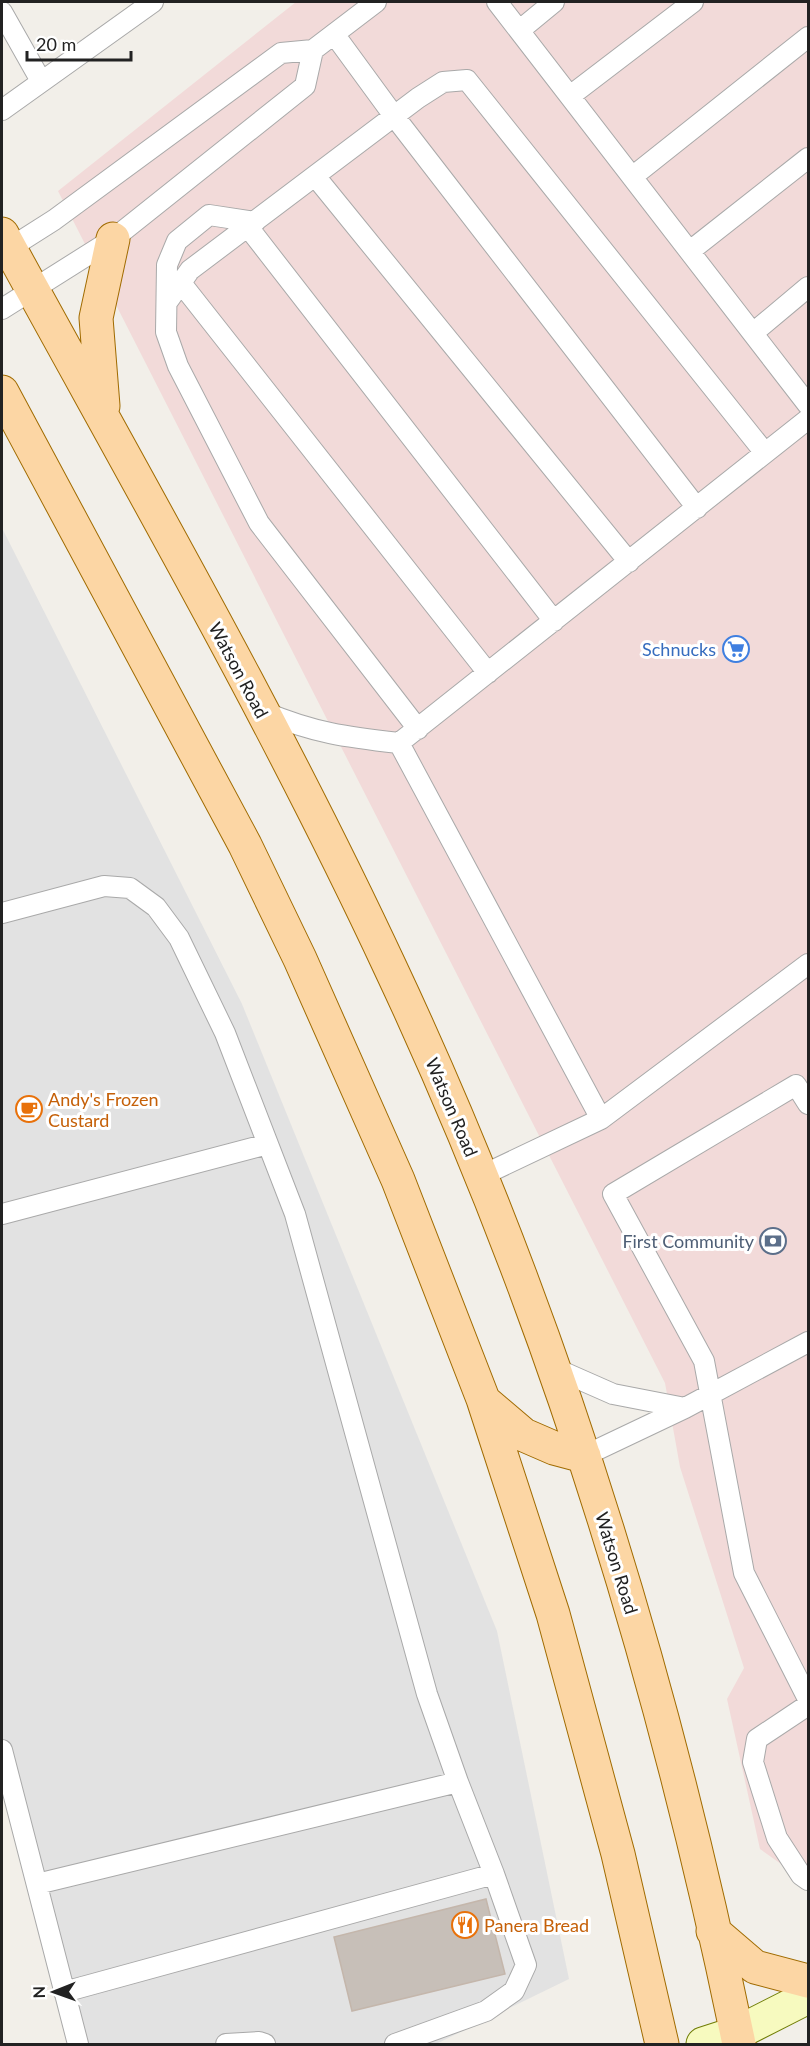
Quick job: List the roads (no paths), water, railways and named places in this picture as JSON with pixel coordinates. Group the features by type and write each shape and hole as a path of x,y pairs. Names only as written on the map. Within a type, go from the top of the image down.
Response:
{"main road":[{"path":"105,420 96,318 113,238"},
{"name":"Watson Road","path":"4,245 33,291 105,420 261,711 390,966 481,1176 554,1368 584,1456 663,1726 714,1931 738,2039"},
{"path":"2,392 10,422 245,845 300,959 398,1180 483,1400 553,1614 585,1724 662,2044"},
{"path":"483,1400 524,1435 554,1448 584,1456"},
{"path":"714,1931 755,1967 808,1981"}],"street":[{"path":"703,2044 738,2039 808,1997"}],"lane":[{"path":"2,110 153,2"},
{"path":"4,245 54,220 281,53 313,50 376,2"},
{"path":"497,2 808,405"},
{"path":"520,30 554,2"},
{"path":"570,96 693,2"},
{"path":"2,12 41,81"},
{"path":"334,34 394,116 697,508"},
{"path":"632,177 808,38"},
{"path":"2,309 113,238 305,86 313,50"},
{"path":"168,301 190,270 394,116 443,82 467,80 765,453"},
{"path":"690,251 808,158"},
{"path":"315,176 629,561"},
{"path":"418,729 259,523 178,366 166,332 167,265 177,242 209,215 252,224 554,621"},
{"path":"181,283 488,673"},
{"path":"753,333 808,287"},
{"path":"261,711 302,728 332,736 399,743 808,419"},
{"path":"399,743 601,1119"},
{"path":"2,913 104,886 130,888 156,907 179,938 225,1033 303,1238 428,1694 526,1965 514,1991 486,2011 395,2044"},
{"path":"481,1176 601,1119 808,964"},
{"path":"808,1104 796,1085 613,1194 704,1361 744,1573 808,1700"},
{"path":"2,1215 268,1144"},
{"path":"584,1456 685,1408 709,1393 808,1342"},
{"path":"554,1368 614,1395 685,1408"},
{"path":"805,1878 777,1838 753,1762 757,1739 808,1705"},
{"path":"2,1750 78,2044"},
{"path":"37,1884 458,1782"},
{"path":"64,1992 494,1874"},
{"path":"226,2044 259,2042 265,2044"}],"place":[{"name":"Schnucks","path":"736,649"},
{"name":"Andy's Frozen Custard","path":"29,1109"},
{"name":"First Community","path":"773,1241"},
{"name":"Panera Bread","path":"465,1925"}]}
